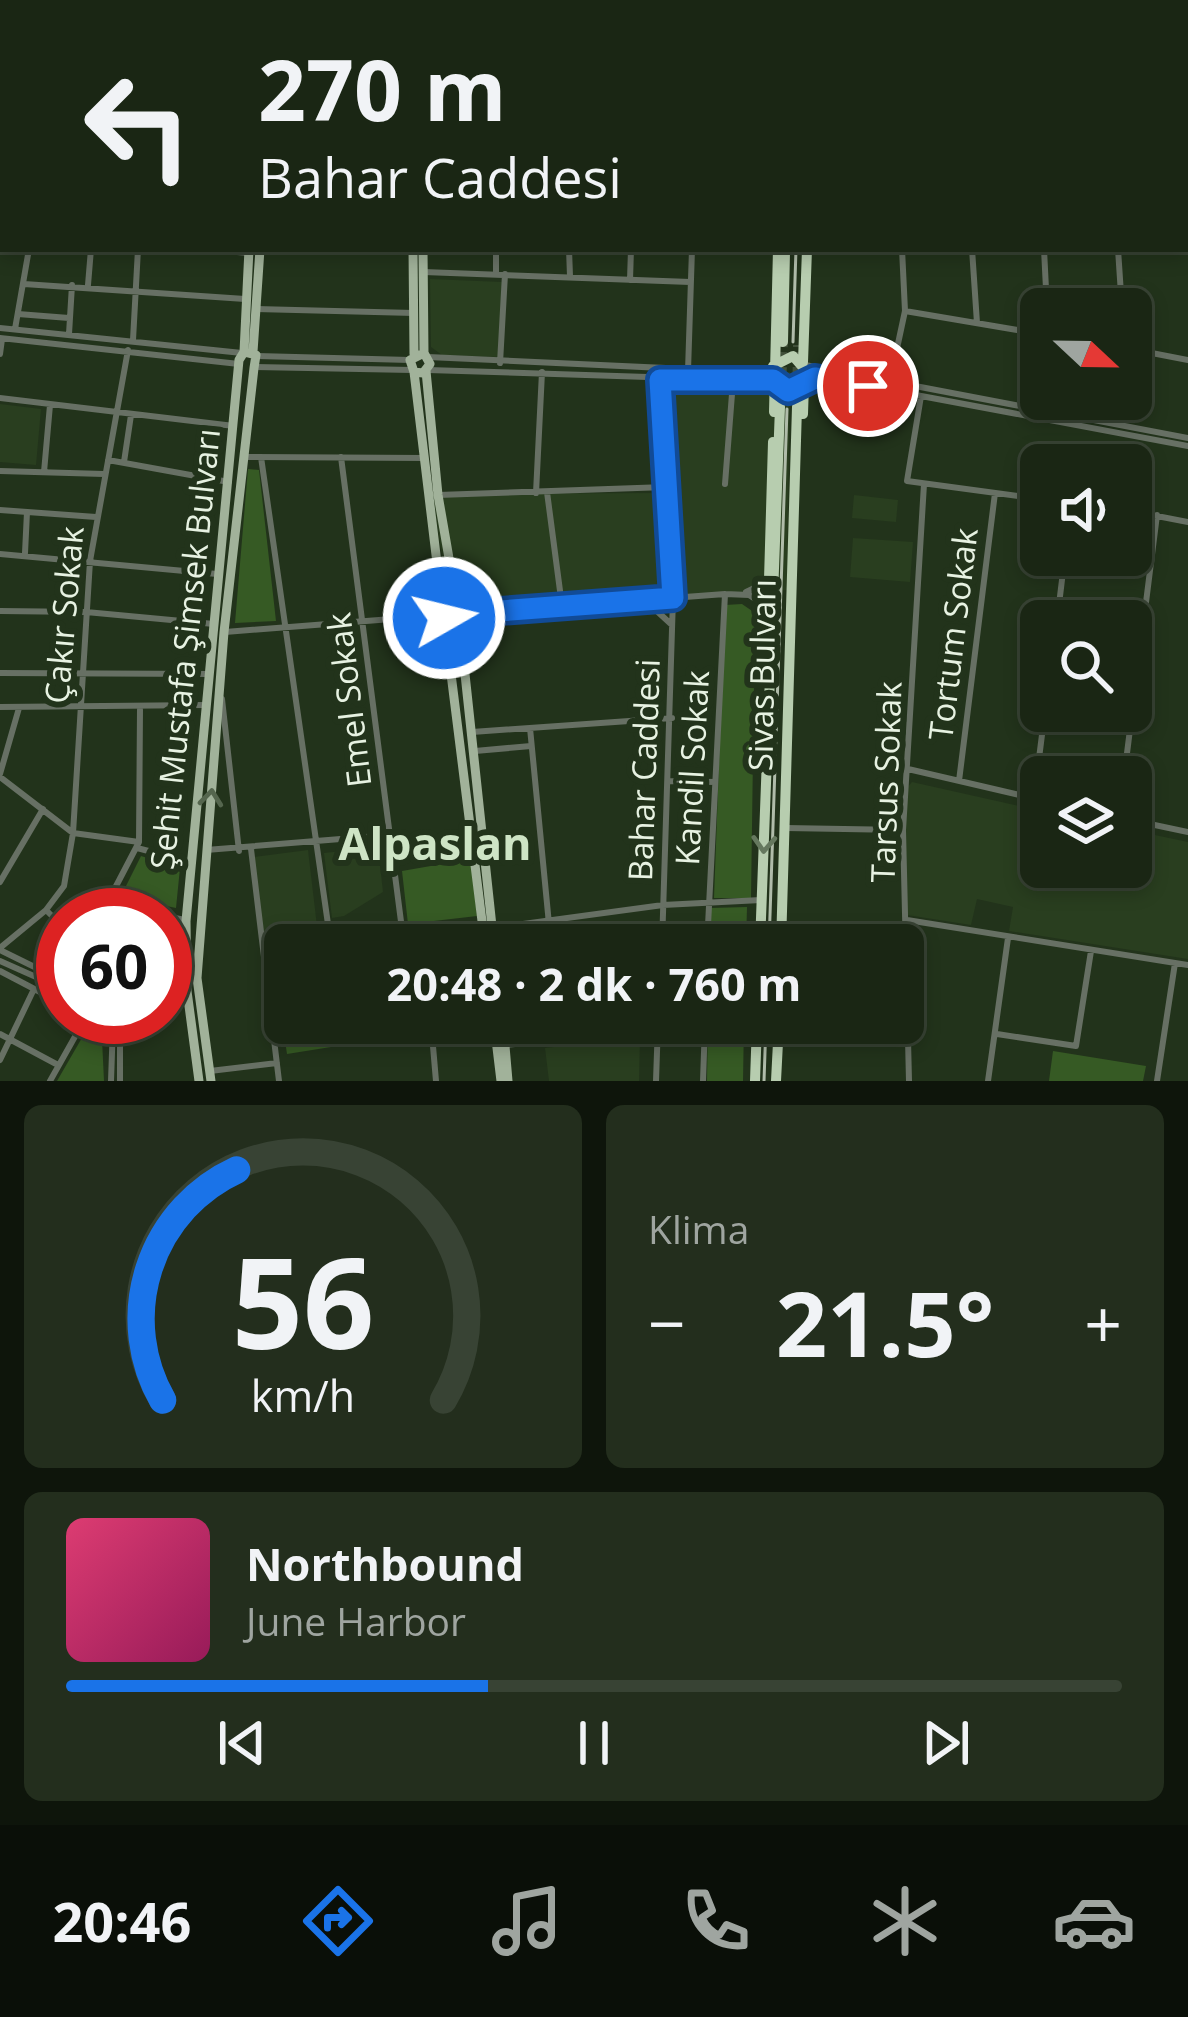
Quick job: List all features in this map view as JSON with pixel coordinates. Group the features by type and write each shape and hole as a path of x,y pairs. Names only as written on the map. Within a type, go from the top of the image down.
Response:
{"highway":[{"path":"781,252 783,342"},
{"path":"773,685 769,608 773,376 781,252"},
{"path":"798,345 804,252"},
{"path":"790,675 805,382 804,252"},
{"path":"773,376 785,356 804,363"},
{"path":"773,376 791,391 805,382"},
{"name":"Sivas Bulvarı","path":"760,924 780,407"},
{"name":"Sivas Bulvarı","path":"783,924 797,407"},
{"path":"755,1081 756,1044"},
{"path":"776,1081 777,1044"}],"main road":[{"name":"Şehit Mustafa Şimsek Bulvarı","path":"189,888 210,674 243,458 248,360 245,298 252,252"},
{"name":"Şehit Mustafa Şimsek Bulvarı","path":"210,1076 197,978 221,692 218,574 234,426 256,309 252,252"},
{"path":"413,252 424,458 487,924"},
{"path":"423,252 419,364 459,614 488,924"},
{"path":"443,615 451,623 459,614"},
{"name":"Şehit Mustafa Şimsek Bulvarı","path":"192,1026 200,1081"},
{"path":"501,1044 504,1081"},
{"path":"504,1081 506,1045"}],"street":[{"path":"15,329 28,252"},
{"path":"88,285 91,252"},
{"path":"133,340 138,252"},
{"path":"497,252 501,274 500,363"},
{"path":"569,252 570,276"},
{"path":"630,280 631,252"},
{"path":"688,371 692,252"},
{"path":"890,381 905,311 902,252"},
{"path":"972,252 977,323"},
{"path":"1044,252 1046,288"},
{"path":"1118,252 1121,288"},
{"path":"423,272 690,282"},
{"path":"24,284 245,298"},
{"path":"69,334 72,285"},
{"path":"256,309 414,313"},
{"path":"905,311 1020,330"},
{"path":"18,314 69,318"},
{"path":"0,328 133,340 248,360"},
{"path":"0,352 1,338 248,360 500,363 773,376"},
{"name":"Çakır Sokak","path":"62,888 74,833 90,561 128,350"},
{"path":"1152,353 1188,360"},
{"path":"804,363 1188,442"},
{"path":"419,364 660,380 773,376"},
{"path":"536,494 542,373"},
{"path":"805,382 825,378 1188,442"},
{"name":"Bahar Caddesi","path":"660,380 673,598 663,924"},
{"path":"725,484 733,381"},
{"name":"Tarsus Sokak","path":"909,1081 903,830 924,484 908,481 921,396"},
{"path":"0,398 234,426"},
{"path":"44,472 50,405"},
{"path":"124,462 131,415"},
{"name":"Emel Sokak","path":"341,457 401,924"},
{"path":"243,458 424,458"},
{"path":"261,458 330,924"},
{"path":"107,459 229,482"},
{"path":"0,471 104,474"},
{"path":"924,484 1020,497"},
{"path":"438,495 666,487"},
{"path":"548,493 562,606"},
{"name":"Tortum Sokak","path":"959,781 995,493"},
{"path":"0,510 96,517"},
{"path":"25,553 27,512"},
{"path":"1152,515 1188,522"},
{"path":"1127,756 1156,515"},
{"path":"0,554 218,574"},
{"path":"459,614 740,594 770,581"},
{"name":"Kandil Sokak","path":"708,924 725,594"},
{"path":"740,594 769,608"},
{"path":"644,600 673,626"},
{"path":"0,611 86,612 219,628 443,615"},
{"path":"0,673 210,674"},
{"path":"221,692 239,850"},
{"path":"0,707 140,710 207,705"},
{"path":"19,708 0,776 74,833 138,845 191,862"},
{"path":"115,888 138,845 140,710"},
{"path":"470,732 672,718"},
{"path":"530,728 549,924 663,905 761,900"},
{"path":"472,751 531,746"},
{"path":"908,769 1020,795"},
{"path":"668,781 715,782"},
{"path":"0,882 43,808"},
{"path":"1152,824 1188,832"},
{"path":"786,828 903,830"},
{"path":"206,850 390,835"},
{"path":"251,849 264,946"},
{"path":"1,953 36,920"},
{"path":"907,920 1188,965"},
{"path":"988,1081 1009,938"},
{"path":"997,1034 1076,1046 1090,952"},
{"path":"1,953 36,968"},
{"path":"1,953 36,971"},
{"path":"1156,1081 1175,963"},
{"path":"0,971 34,989 0,1060"},
{"path":"0,1034 58,1065"},
{"path":"50,1081 70,1044"},
{"path":"114,1044 116,1081"},
{"path":"116,1081 120,1044"},
{"path":"275,1044 279,1081"},
{"path":"432,1044 436,1081"},
{"path":"506,1045 514,1044"},
{"path":"656,1081 657,1044"},
{"path":"703,1081 704,1044"},
{"path":"210,1076 277,1063"}],"shaded area":[{"path":"430,279 502,282 498,357 442,355 431,347"},
{"path":"660,369 790,372 787,590 450,614 433,494 664,493"},
{"path":"0,404 41,409 36,465 0,462"},
{"path":"248,469 259,470 276,621 235,623"},
{"path":"854,495 898,500 896,522 852,518"},
{"path":"853,538 913,542 910,582 850,577"},
{"path":"742,604 755,613 751,898 714,898 725,605"},
{"path":"912,782 1020,806 1020,888 1152,888 1152,834 1188,842 1188,959 1009,931 1013,907 977,899 971,925 907,915 905,790"},
{"path":"378,847 383,892 344,916 332,918 324,853"},
{"path":"308,850 317,924 264,924 264,950 254,857"},
{"path":"141,856 180,868 178,888 125,888"},
{"path":"471,859 477,916 408,924 402,871"},
{"path":"747,907 747,924 710,924 710,908"},
{"path":"78,1044 102,1044 104,1081 57,1081"},
{"path":"285,1044 350,1044 287,1054"},
{"path":"640,1044 639,1081 549,1081 545,1048"},
{"path":"708,1044 744,1044 743,1081 707,1081"},
{"path":"1053,1051 1146,1066 1143,1081 1049,1081"}],"tunnel":[{"path":"780,407 783,342"},
{"path":"797,407 798,345"}],"tram line":[{"path":"793,342 796,252"},
{"path":"770,924 787,409"},
{"path":"764,1081 765,1044"}],"district":[{"name":"Alpaslan","path":"435,844"}],"route":[{"path":"444,618 451,623 459,614 673,598 660,380 773,380 784,391 815,378 868,386"}]}
